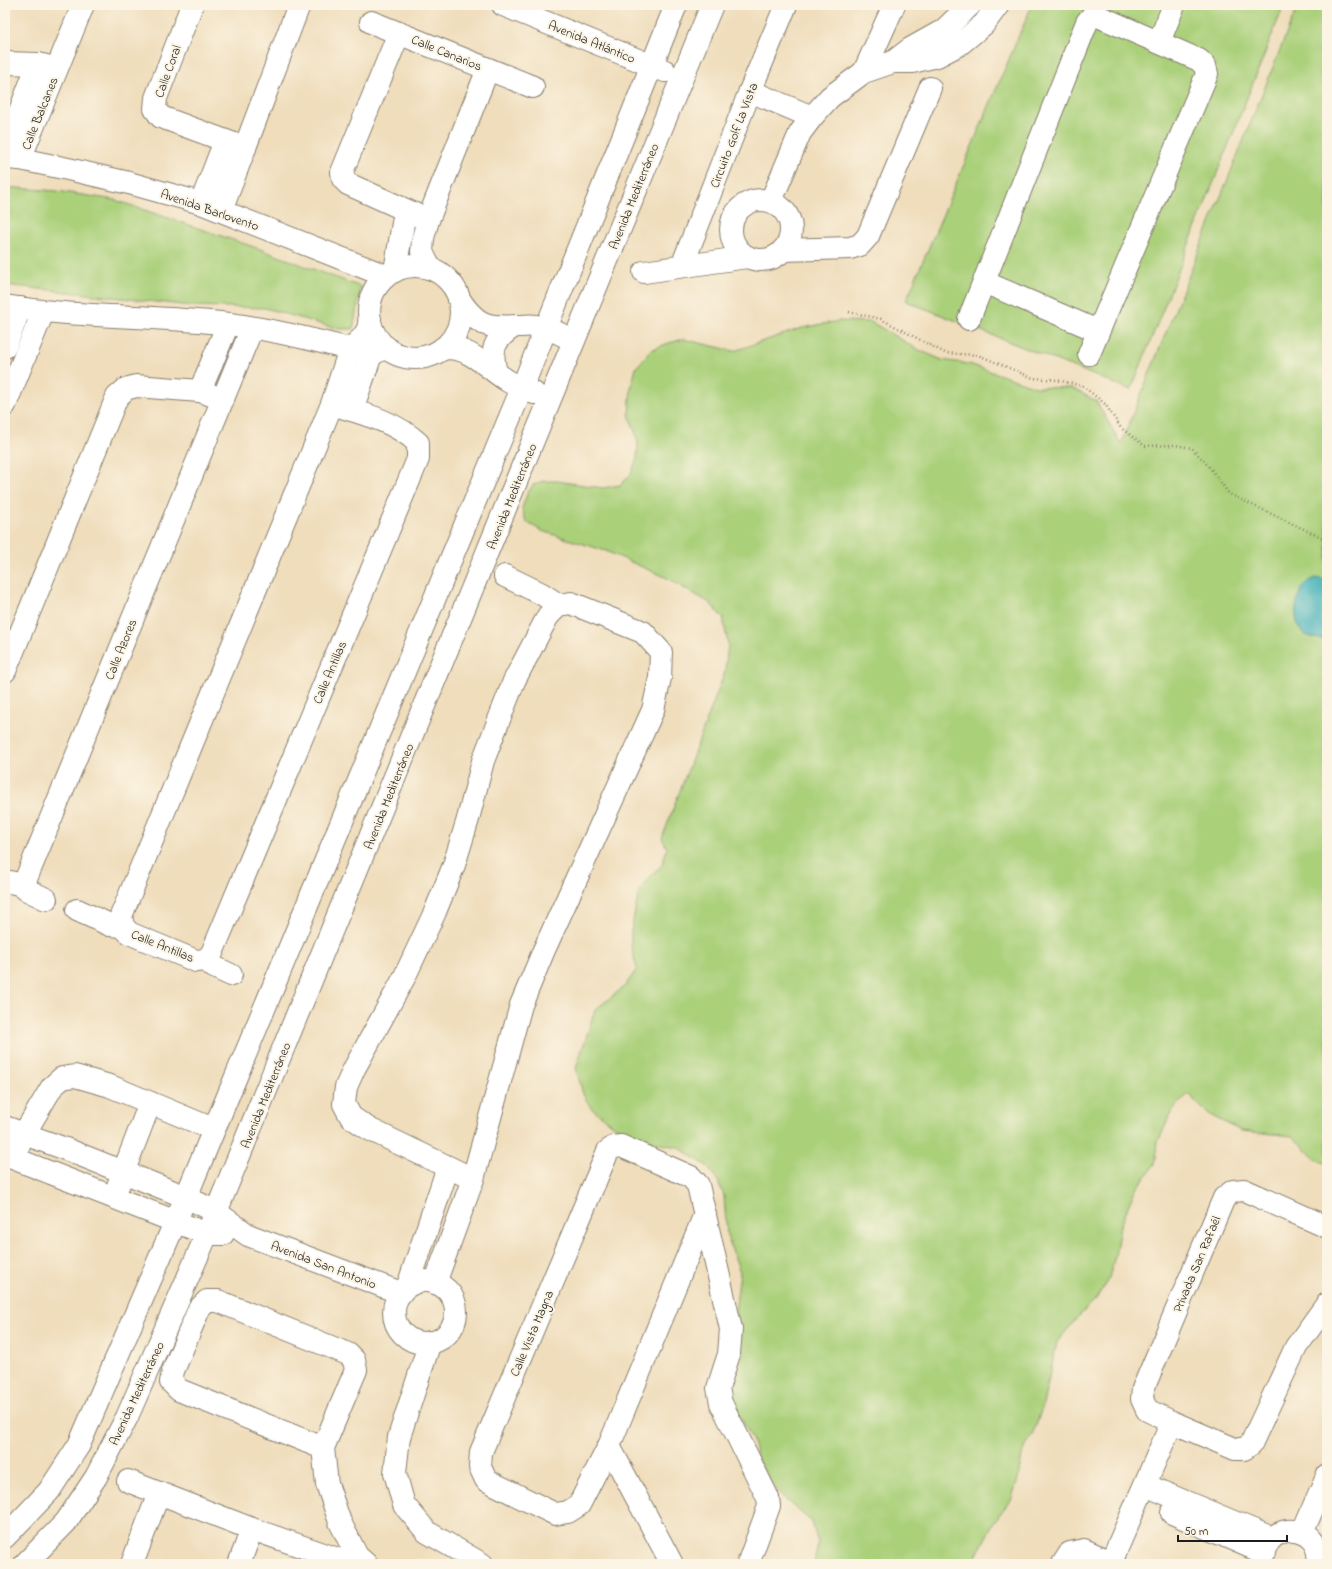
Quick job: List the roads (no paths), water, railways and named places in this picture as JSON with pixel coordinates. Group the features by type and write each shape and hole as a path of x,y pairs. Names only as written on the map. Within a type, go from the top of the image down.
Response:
{"street":[{"name":"Calle Balcanes","path":"10,156 48,66 82,5"},
{"name":"Calle Coral","path":"192,5 156,98 155,109 160,116 235,144"},
{"path":"211,207 235,144 299,5"},
{"name":"Avenida Atlántico","path":"503,5 682,78"},
{"path":"5,1537 49,1491 79,1445 186,1197 522,388 545,327 676,5"},
{"name":"Avenida Mediterráneo","path":"25,1564 66,1522 96,1477 126,1417 207,1234 712,5"},
{"name":"Circuito Golf La Vista","path":"682,266 750,90 786,5"},
{"path":"864,72 894,5"},
{"path":"771,201 800,133 830,97 864,72 893,62 910,49 944,30 970,5"},
{"path":"893,62 912,62 937,56 960,44 984,24 998,5"},
{"path":"1159,42 1174,5"},
{"path":"969,319 1087,22 1092,16 1098,16 1199,60 1205,66 1207,74 1089,354"},
{"path":"371,22 399,33"},
{"name":"Calle Canarios","path":"428,220 405,211 348,184 344,179 342,172 399,33 488,69 428,220 423,238 422,252 430,268"},
{"name":"Calle Balcanes","path":"5,63 48,66"},
{"path":"488,69 533,87"},
{"path":"783,250 850,248 860,245 864,241 868,236 930,88"},
{"path":"750,90 812,117"},
{"name":"Avenida Barlovento","path":"10,156 129,183 211,207 391,274"},
{"path":"762,199 771,201 783,210 790,222 791,232 788,242 783,250 776,256 767,260 756,260 747,257 733,242 731,232 732,222 736,213 743,206 752,201 762,199"},
{"path":"391,274 405,211"},
{"path":"644,272 747,257"},
{"path":"350,349 363,337 368,329 372,296 378,286 391,274 412,266 430,268 449,281 459,300 475,320 490,326 502,328 535,325 545,327 574,340"},
{"path":"984,282 1098,331"},
{"path":"5,347 12,307 42,312 228,324 300,337 350,349 378,351 414,358 424,357 434,354 442,349 454,337 459,325 459,300"},
{"path":"5,405 10,378 42,312"},
{"path":"370,319 373,330 379,340 378,351"},
{"path":"200,391 228,324"},
{"path":"496,372 493,353 495,344 501,334 513,326"},
{"name":"Calle Azores","path":"12,882 26,879 252,328"},
{"path":"442,349 451,347 461,350 508,381 550,400"},
{"name":"Calle Antillas","path":"342,407 350,349"},
{"name":"Calle Antillas","path":"342,407 388,423 408,433 418,443 418,458 212,953 206,960 196,961 129,933 123,926 121,916 342,407 378,351"},
{"path":"5,671 117,397 126,389 136,386 200,391 222,398"},
{"path":"505,576 542,594 559,605"},
{"path":"435,1283 473,1179 521,1005 544,950 652,710 660,678 661,652 643,632 571,603 559,605 548,616 514,680 483,761 458,852 435,912 404,978 354,1069 346,1087 344,1104 351,1117 369,1129 473,1179"},
{"path":"12,882 46,899"},
{"path":"77,910 110,925 123,926"},
{"path":"206,960 214,967 231,975"},
{"path":"207,1234 9,1157 14,1131 52,1087 62,1078 75,1076 110,1086 213,1129"},
{"path":"113,1198 150,1103"},
{"name":"Avenida San Antonio","path":"14,1131 63,1148 186,1197 216,1212 248,1235 404,1290"},
{"name":"Calle Vista Magna","path":"705,1214 608,1446 579,1505 568,1512 555,1514 486,1480 480,1467 481,1452 608,1151 614,1147 621,1146 691,1177 698,1185 705,1214 730,1329 729,1354 718,1388 721,1403 768,1498 769,1506 748,1564"},
{"path":"53,1174 63,1148"},
{"path":"404,1290 416,1282 426,1281 443,1286 453,1298 456,1314 450,1330 438,1340 421,1342 412,1340 399,1328 395,1319 394,1310 396,1301 404,1290 448,1167"},
{"name":"Privada San Rafaél","path":"1327,1227 1244,1190 1233,1191 1224,1198 1143,1389 1142,1399 1147,1410 1235,1449 1244,1449 1251,1444 1296,1347 1327,1304"},
{"name":"Avenida San Antonio","path":"207,1234 248,1235"},
{"path":"323,1448 179,1390 171,1382 173,1371 198,1309 207,1302 218,1301 348,1354 354,1360 356,1370 323,1448 327,1484 354,1562"},
{"path":"430,1342 399,1437 395,1474 404,1506 427,1532 482,1564"},
{"path":"1063,1564 1070,1553 1084,1550 1113,1563 1172,1422"},
{"path":"608,1446 672,1564"},
{"path":"1302,1533 1327,1476"},
{"path":"128,1481 252,1529 354,1562"},
{"path":"1142,1492 1266,1552 1278,1533 1294,1530 1302,1533 1309,1537 1314,1543 1321,1562"},
{"path":"132,1564 159,1493"},
{"path":"239,1564 252,1529"}],"water":[{"path":"1314,578 1327,580 1327,640 1305,635 1297,623 1296,605 1300,593 1302,588"}]}
